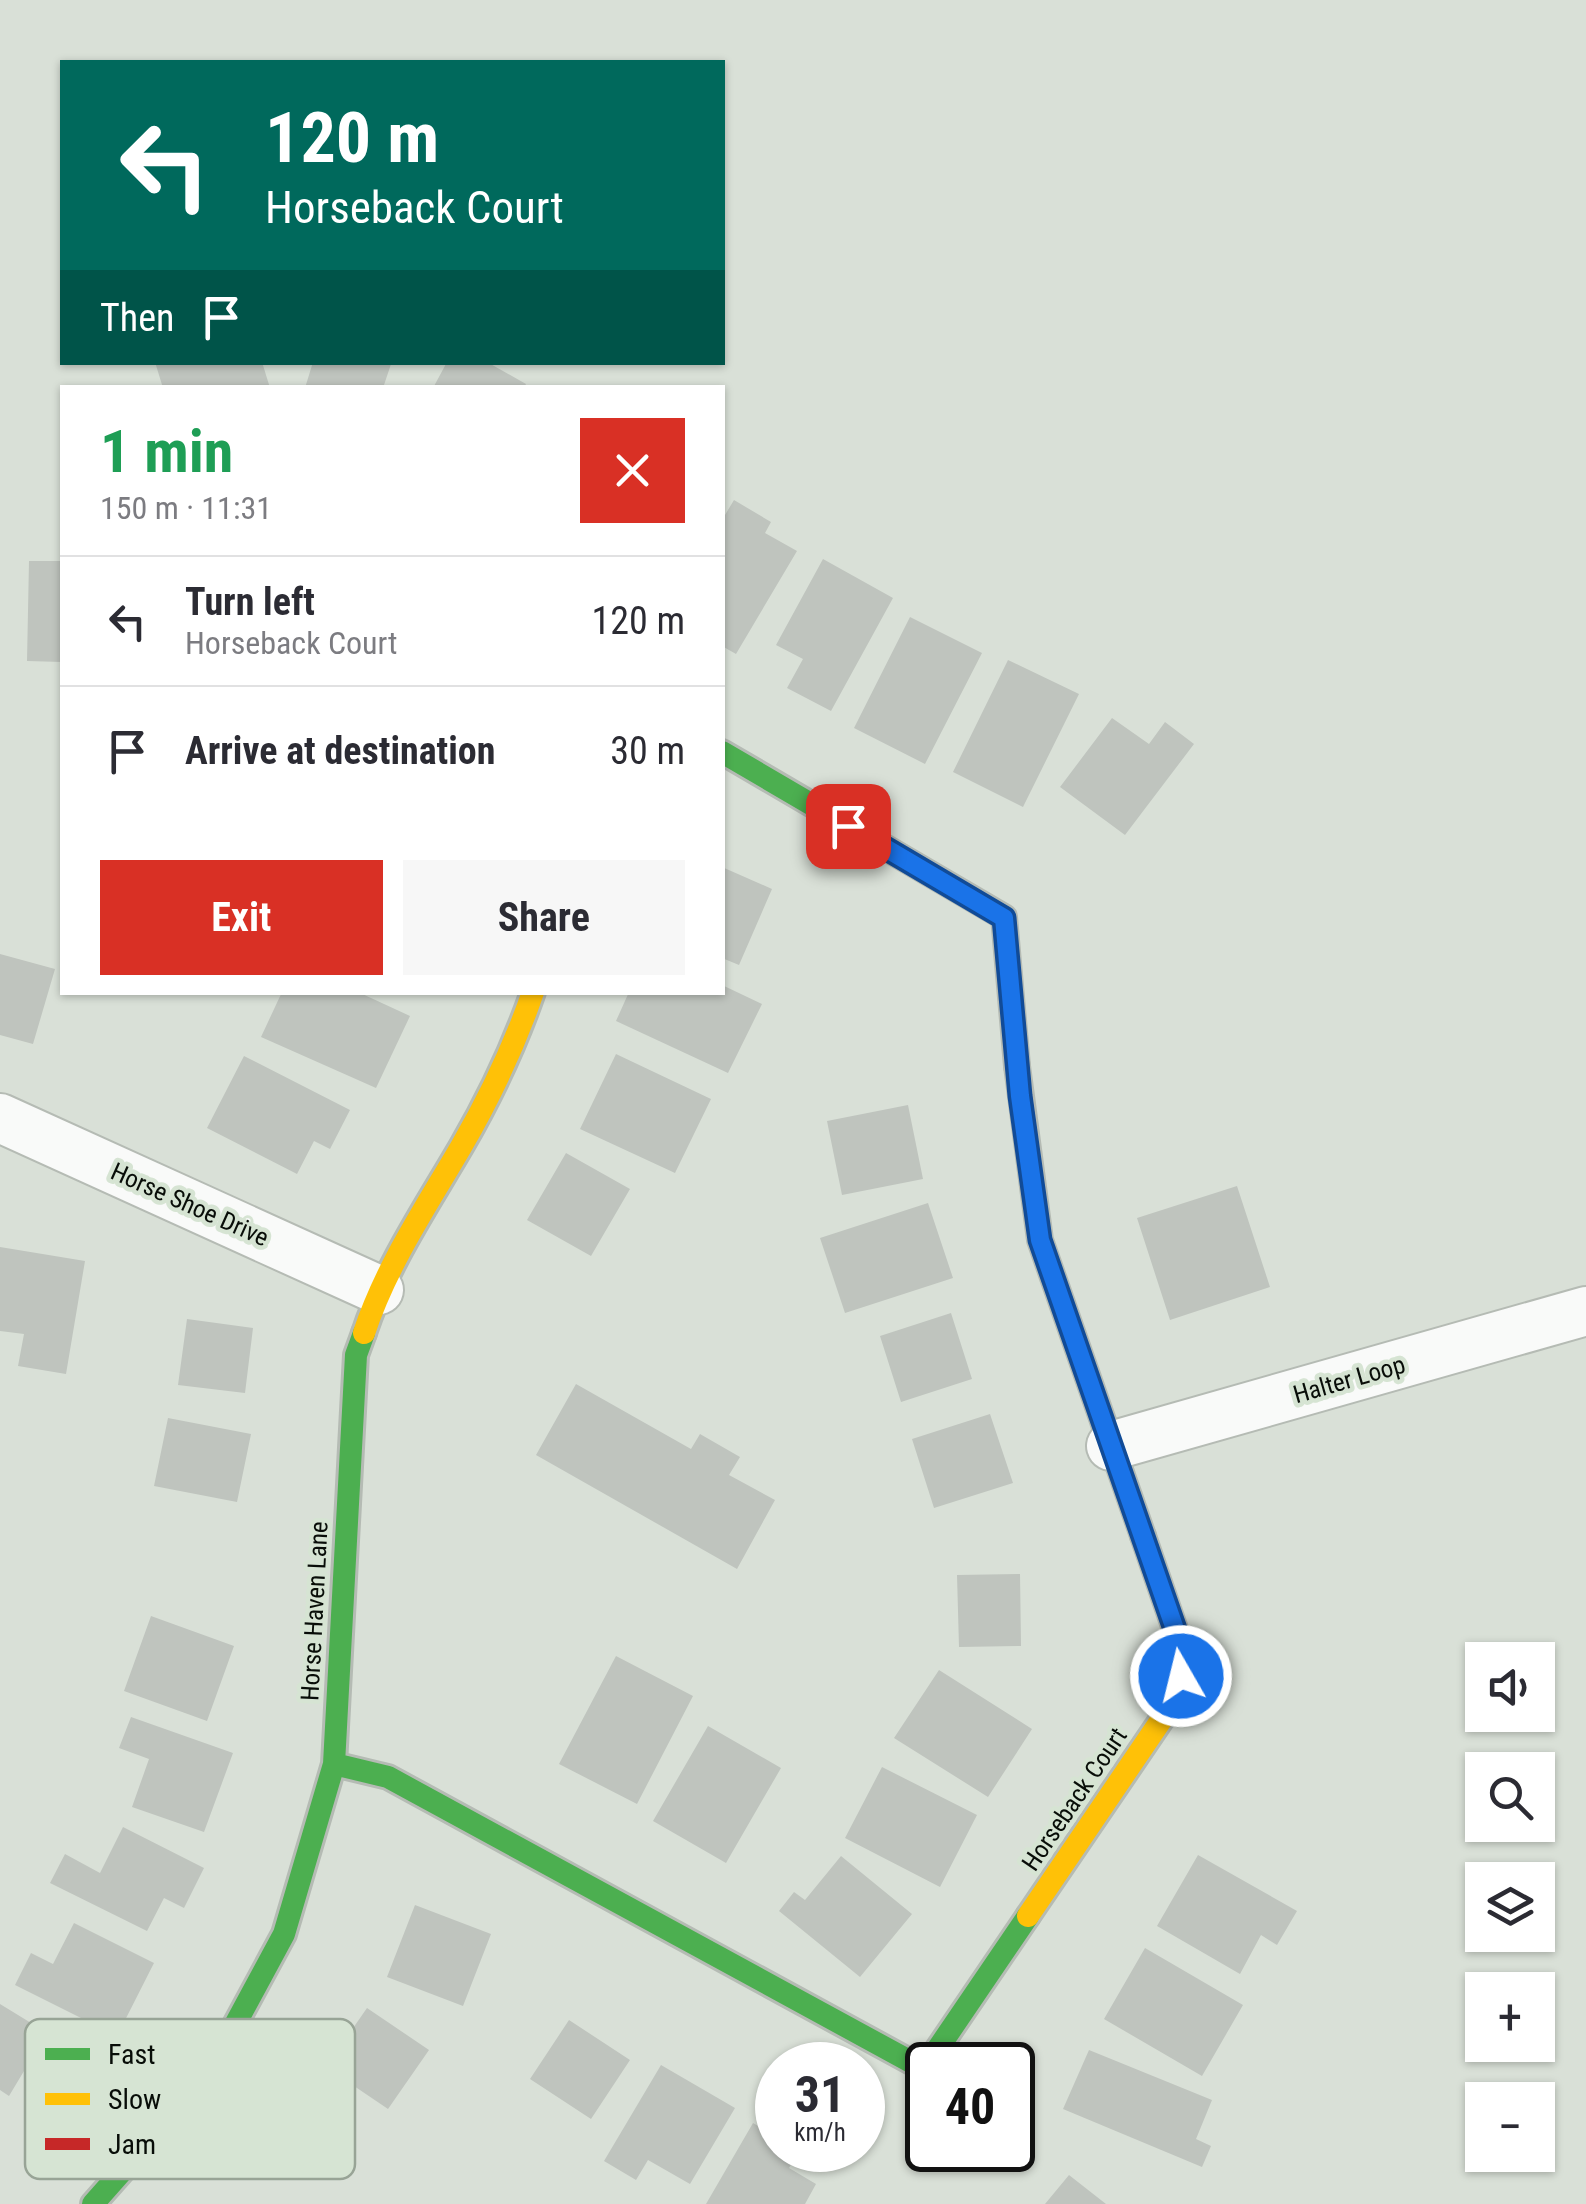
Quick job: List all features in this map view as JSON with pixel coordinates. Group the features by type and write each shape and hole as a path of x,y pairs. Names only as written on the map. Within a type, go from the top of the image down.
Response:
{"street":[{"name":"Horseback Court","path":"334,1764 388,1777 924,2068 1166,1713 1181,1676 1176,1632 1040,1240 1020,1096 1004,918 725,754"},
{"name":"Horse Haven Lane","path":"239,2019 284,1934 334,1764 356,1355 380,1290 478,1121 532,995"},
{"name":"Horse Shoe Drive","path":"0,1118 380,1290"},
{"name":"Halter Loop","path":"1112,1446 1586,1311"},
{"name":"Horse Haven Lane","path":"93,2204 115,2179"}],"building":[{"path":"156,365 263,365 269,385 162,385"},
{"path":"312,365 391,365 384,385 306,385"},
{"path":"445,365 492,365 526,384 526,385 435,385"},
{"path":"734,500 771,522 765,533 797,551 736,654 725,648 725,515"},
{"path":"823,559 893,598 831,711 787,688 803,659 776,645"},
{"path":"29,561 60,561 60,662 27,661"},
{"path":"910,617 982,653 925,764 854,728"},
{"path":"1008,660 1079,694 1023,807 953,772"},
{"path":"1112,718 1149,744 1165,722 1194,744 1125,835 1060,787"},
{"path":"725,868 772,889 739,965 725,959"},
{"path":"0,954 55,969 33,1044 0,1035"},
{"path":"725,986 762,1004 728,1073 616,1021 628,995 725,995"},
{"path":"281,995 364,995 410,1016 376,1088 261,1037"},
{"path":"616,1054 711,1099 675,1173 580,1129"},
{"path":"244,1056 350,1110 330,1149 314,1141 297,1174 207,1128"},
{"path":"908,1105 923,1179 842,1195 827,1121"},
{"path":"566,1153 630,1189 591,1256 527,1220"},
{"path":"1237,1186 1270,1287 1170,1320 1137,1218"},
{"path":"928,1203 953,1278 845,1313 820,1238"},
{"path":"0,1247 85,1261 66,1374 18,1366 24,1334 0,1331"},
{"path":"951,1313 972,1379 901,1402 880,1336"},
{"path":"187,1319 253,1328 245,1393 178,1385"},
{"path":"576,1384 691,1449 700,1434 740,1457 729,1475 775,1500 737,1569 536,1455"},
{"path":"990,1414 1013,1483 934,1508 912,1439"},
{"path":"168,1418 251,1434 237,1502 154,1486"},
{"path":"1020,1574 1021,1646 959,1647 957,1575"},
{"path":"151,1616 234,1646 207,1721 124,1691"},
{"path":"616,1656 693,1696 637,1804 559,1764"},
{"path":"939,1670 1032,1729 988,1797 894,1738"},
{"path":"131,1717 233,1753 204,1832 132,1807 149,1759 119,1748"},
{"path":"708,1726 781,1768 726,1863 653,1821"},
{"path":"882,1767 977,1815 940,1887 845,1838"},
{"path":"123,1827 204,1868 184,1908 164,1898 147,1931 50,1883 65,1854 100,1873"},
{"path":"1198,1855 1297,1911 1277,1945 1261,1935 1240,1974 1157,1926"},
{"path":"841,1856 912,1914 860,1977 779,1911 794,1892 805,1900"},
{"path":"415,1905 491,1934 463,2006 387,1977"},
{"path":"74,1923 154,1963 126,2019 83,2019 15,1985 31,1953 53,1964"},
{"path":"1145,1948 1243,2005 1202,2076 1104,2019"},
{"path":"0,2004 25,2019 25,2072 9,2096 0,2090"},
{"path":"367,2008 429,2050 388,2109 355,2087 355,2025"},
{"path":"569,2020 630,2060 591,2119 530,2079"},
{"path":"1089,2050 1212,2100 1196,2139 1211,2146 1202,2167 1063,2109"},
{"path":"661,2065 735,2108 690,2184 648,2160 636,2180 604,2161"},
{"path":"753,2123 755,2172 796,2172 816,2184 805,2204 706,2204"},
{"path":"1069,2175 1106,2204 1045,2204"}],"traffic: fast":[{"path":"725,754 1004,917 1017,1066"},
{"path":"238,2019 284,1934 334,1764 356,1355 364,1333"},
{"path":"334,1764 388,1777 924,2069 1028,1916"},
{"path":"93,2204 115,2179"}],"traffic: slow":[{"path":"364,1333 395,1261 492,1090 532,995"},
{"path":"1028,1916 1166,1713 1181,1676 1176,1632 1143,1536"}],"traffic: jam":[{"path":"1017,1066 1040,1240 1143,1536"}],"route":[{"path":"848,826 1004,918 1020,1096 1040,1240 1176,1632 1181,1676"}]}
